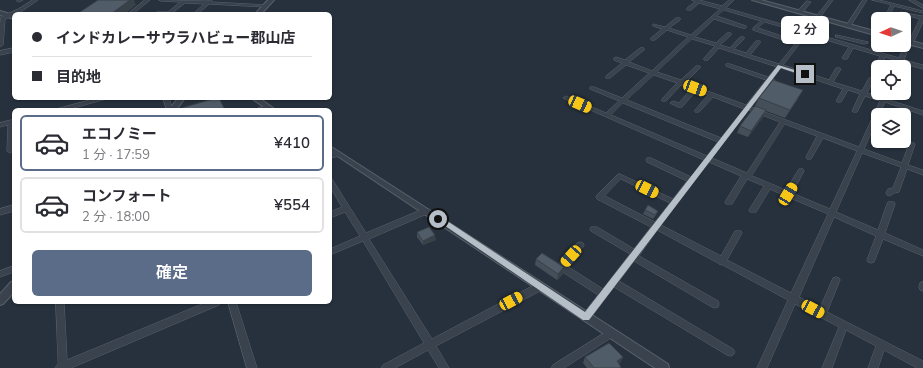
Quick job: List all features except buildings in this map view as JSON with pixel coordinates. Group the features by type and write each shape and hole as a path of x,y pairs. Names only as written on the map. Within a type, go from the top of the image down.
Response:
{"street":[{"path":"18,12 36,0"},
{"path":"133,12 148,0"},
{"path":"162,0 209,1 266,6"},
{"path":"260,12 271,0"},
{"path":"606,115 732,0"},
{"path":"755,0 871,32"},
{"path":"586,317 657,227 748,107 773,80 780,66 831,0"},
{"path":"848,26 865,0"},
{"path":"874,0 923,16"},
{"path":"911,0 923,5"},
{"path":"170,12 184,1"},
{"path":"197,12 209,1"},
{"path":"689,9 696,1 806,33 866,43"},
{"path":"800,12 809,2"},
{"path":"889,12 893,5"},
{"path":"0,13 12,16"},
{"path":"911,14 923,16"},
{"path":"0,44 1,22 3,18 12,16"},
{"path":"911,37 923,16"},
{"path":"714,17 744,27"},
{"path":"654,39 675,18 683,20"},
{"path":"763,21 754,30 798,43"},
{"path":"655,25 871,96"},
{"path":"706,59 729,34"},
{"path":"837,37 852,46 901,60 904,52"},
{"path":"731,50 742,38"},
{"path":"747,56 758,42"},
{"path":"911,43 923,46"},
{"path":"845,58 852,46"},
{"path":"608,77 642,49"},
{"path":"0,53 12,50"},
{"path":"881,60 883,55"},
{"path":"616,59 923,173"},
{"path":"911,63 923,66"},
{"path":"728,65 773,80"},
{"path":"664,100 698,67"},
{"path":"830,83 838,69"},
{"path":"855,111 871,80"},
{"path":"592,88 722,141"},
{"path":"673,103 680,106 695,88"},
{"path":"839,101 846,88"},
{"path":"697,111 712,94"},
{"path":"566,98 923,253"},
{"path":"66,108 96,100"},
{"path":"173,108 180,100"},
{"path":"257,100 270,108"},
{"path":"880,108 883,100 923,113"},
{"path":"729,202 784,121"},
{"path":"0,125 12,122"},
{"path":"762,368 871,129"},
{"path":"10,151 12,132"},
{"path":"809,157 821,135"},
{"path":"890,193 891,191 896,190 912,144"},
{"path":"333,153 426,211 538,287 664,368"},
{"path":"649,160 692,180"},
{"path":"788,194 801,171"},
{"path":"675,203 620,176 600,197 923,366"},
{"path":"332,184 444,368"},
{"path":"753,210 768,186"},
{"path":"871,260 891,204"},
{"path":"332,214 347,208"},
{"path":"0,212 12,209"},
{"path":"332,251 426,211"},
{"path":"594,229 715,304"},
{"path":"722,262 738,234"},
{"path":"580,245 561,267 604,294"},
{"path":"0,274 12,270"},
{"path":"822,314 836,280"},
{"path":"614,282 730,352"},
{"path":"0,301 12,287"},
{"path":"386,368 538,287"},
{"path":"60,304 62,368 211,304"},
{"path":"233,304 252,368"},
{"path":"827,368 844,325"},
{"path":"556,368 611,333"},
{"path":"873,368 880,344"}],"route":[{"path":"438,219 538,287 586,317 780,66 805,74"}]}
